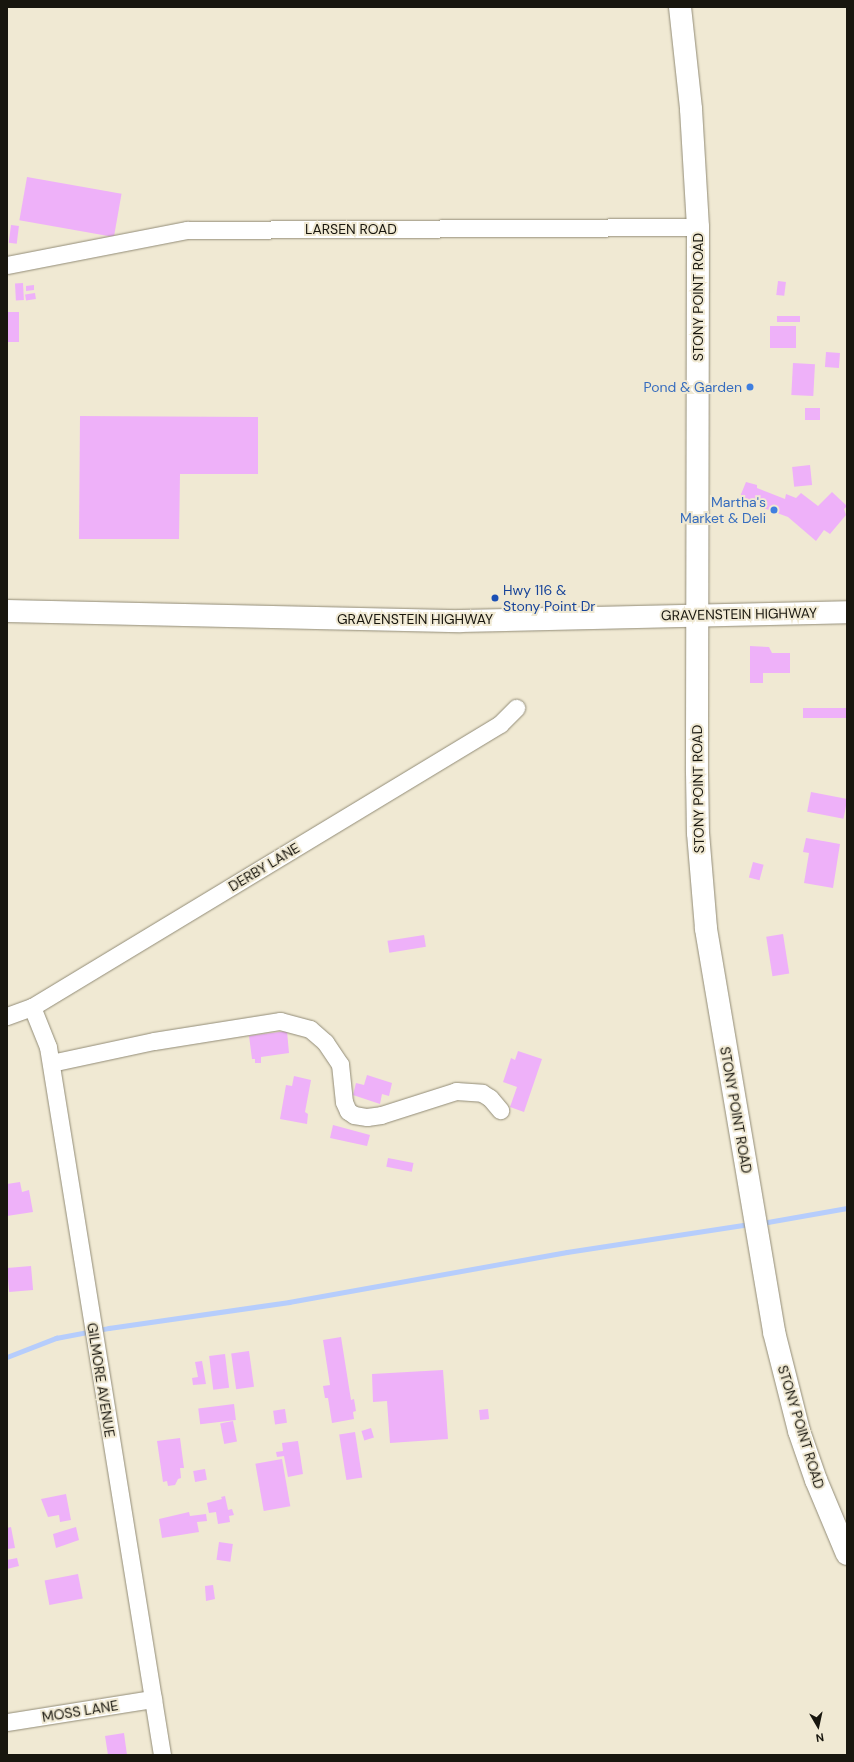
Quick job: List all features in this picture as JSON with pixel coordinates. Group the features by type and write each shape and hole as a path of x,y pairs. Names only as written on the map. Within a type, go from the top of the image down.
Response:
{"main road":[{"name":"STONY POINT ROAD","path":"680,7 692,131 698,227 698,834 701,877 717,994 767,1292 786,1384 799,1431 816,1480 847,1554"},
{"name":"GRAVENSTEIN HIGHWAY","path":"7,611 452,621 847,612"}],"street":[{"name":"LARSEN ROAD","path":"7,265 187,230 698,227"},
{"name":"DERBY LANE","path":"7,1016 32,1007 500,724 516,708"},
{"name":"GILMORE AVENUE","path":"32,1007 48,1047 51,1063 162,1755"},
{"path":"51,1063 154,1041 280,1021 310,1029 325,1042 340,1064 344,1102 348,1111 354,1115 367,1117 381,1115 456,1091 482,1093 490,1098 500,1110"},
{"name":"MOSS LANE","path":"7,1722 153,1699"}],"building":[{"path":"27,177 122,194 114,237 19,220"},
{"path":"11,225 19,226 17,244 9,243"},
{"path":"778,281 786,282 784,296 776,295"},
{"path":"15,283 23,283 24,300 16,300"},
{"path":"34,285 34,290 26,291 26,286"},
{"path":"35,293 36,299 26,300 25,295"},
{"path":"7,312 19,312 19,342 7,342"},
{"path":"777,316 800,316 800,322 777,322"},
{"path":"770,326 796,326 796,348 770,348"},
{"path":"826,352 840,353 839,368 825,367"},
{"path":"793,363 815,364 813,396 791,395"},
{"path":"805,408 820,408 820,420 805,420"},
{"path":"80,416 258,417 258,474 180,474 179,539 79,539"},
{"path":"810,465 812,485 794,487 792,467"},
{"path":"746,482 757,485 757,488 785,499 786,494 796,498 801,493 818,506 832,492 847,506 844,509 846,515 830,534 824,530 816,541 788,517 739,499"},
{"path":"750,646 769,647 772,653 790,653 790,673 763,673 763,683 750,683"},
{"path":"803,708 847,708 847,718 803,718"},
{"path":"811,792 847,799 844,819 807,812"},
{"path":"806,838 840,844 833,888 804,883 809,853 803,852"},
{"path":"753,862 764,865 759,880 749,877"},
{"path":"783,934 789,974 772,976 766,937"},
{"path":"424,935 426,947 389,953 387,941"},
{"path":"287,1031 289,1053 261,1057 261,1063 255,1063 255,1059 252,1059 249,1036"},
{"path":"518,1051 542,1059 524,1112 510,1107 517,1087 503,1082 511,1058 515,1060"},
{"path":"367,1075 392,1083 389,1096 382,1094 380,1104 353,1095 356,1083 364,1085"},
{"path":"294,1076 311,1080 305,1112 308,1114 307,1124 280,1119 286,1085 292,1086"},
{"path":"333,1125 370,1135 367,1146 330,1138"},
{"path":"388,1158 414,1163 412,1172 386,1167"},
{"path":"20,1182 22,1192 29,1190 33,1212 7,1216 7,1184"},
{"path":"31,1266 33,1290 9,1292 7,1268"},
{"path":"341,1337 351,1400 354,1399 356,1411 353,1412 354,1419 332,1423 328,1398 325,1398 323,1386 330,1385 323,1340"},
{"path":"249,1351 254,1387 236,1389 231,1354"},
{"path":"225,1354 229,1388 213,1390 209,1356"},
{"path":"202,1361 206,1384 193,1385 192,1378 198,1377 195,1362"},
{"path":"443,1370 448,1439 390,1443 387,1401 373,1402 372,1374"},
{"path":"234,1404 236,1420 200,1424 198,1408"},
{"path":"285,1409 287,1423 275,1425 273,1411"},
{"path":"488,1409 489,1419 480,1420 479,1410"},
{"path":"233,1421 237,1442 224,1444 220,1423"},
{"path":"371,1428 374,1438 364,1440 361,1431"},
{"path":"355,1432 362,1477 346,1480 339,1435"},
{"path":"180,1438 184,1468 180,1468 181,1478 178,1479 175,1485 168,1486 167,1481 163,1482 157,1441"},
{"path":"298,1441 303,1474 288,1477 284,1456 277,1457 276,1452 283,1451 282,1443"},
{"path":"282,1459 290,1506 264,1511 255,1464"},
{"path":"205,1469 207,1480 195,1482 193,1471"},
{"path":"66,1494 71,1520 60,1522 59,1515 48,1517 41,1499"},
{"path":"225,1496 228,1510 232,1509 234,1515 229,1516 230,1522 218,1524 216,1512 209,1513 207,1503 222,1499 221,1497"},
{"path":"189,1512 190,1516 206,1514 207,1521 197,1522 199,1532 162,1538 159,1519"},
{"path":"11,1527 15,1548 7,1549 7,1528"},
{"path":"76,1527 79,1540 56,1548 53,1534"},
{"path":"219,1542 233,1544 230,1562 216,1560"},
{"path":"17,1558 19,1566 7,1569 7,1560"},
{"path":"78,1574 83,1599 49,1605 45,1580"},
{"path":"213,1585 215,1599 206,1601 205,1586"},
{"path":"124,1733 127,1755 108,1755 105,1736"}],"waterway":[{"path":"762,1223 847,1208"},
{"path":"7,1357 56,1338 109,1328 289,1302 567,1252 751,1224"}],"place":[{"name":"Pond & Garden","path":"750,387"},
{"name":"Martha's Market & Deli","path":"774,510"},
{"name":"Hwy 116 & Stony Point Dr","path":"495,598"}]}
